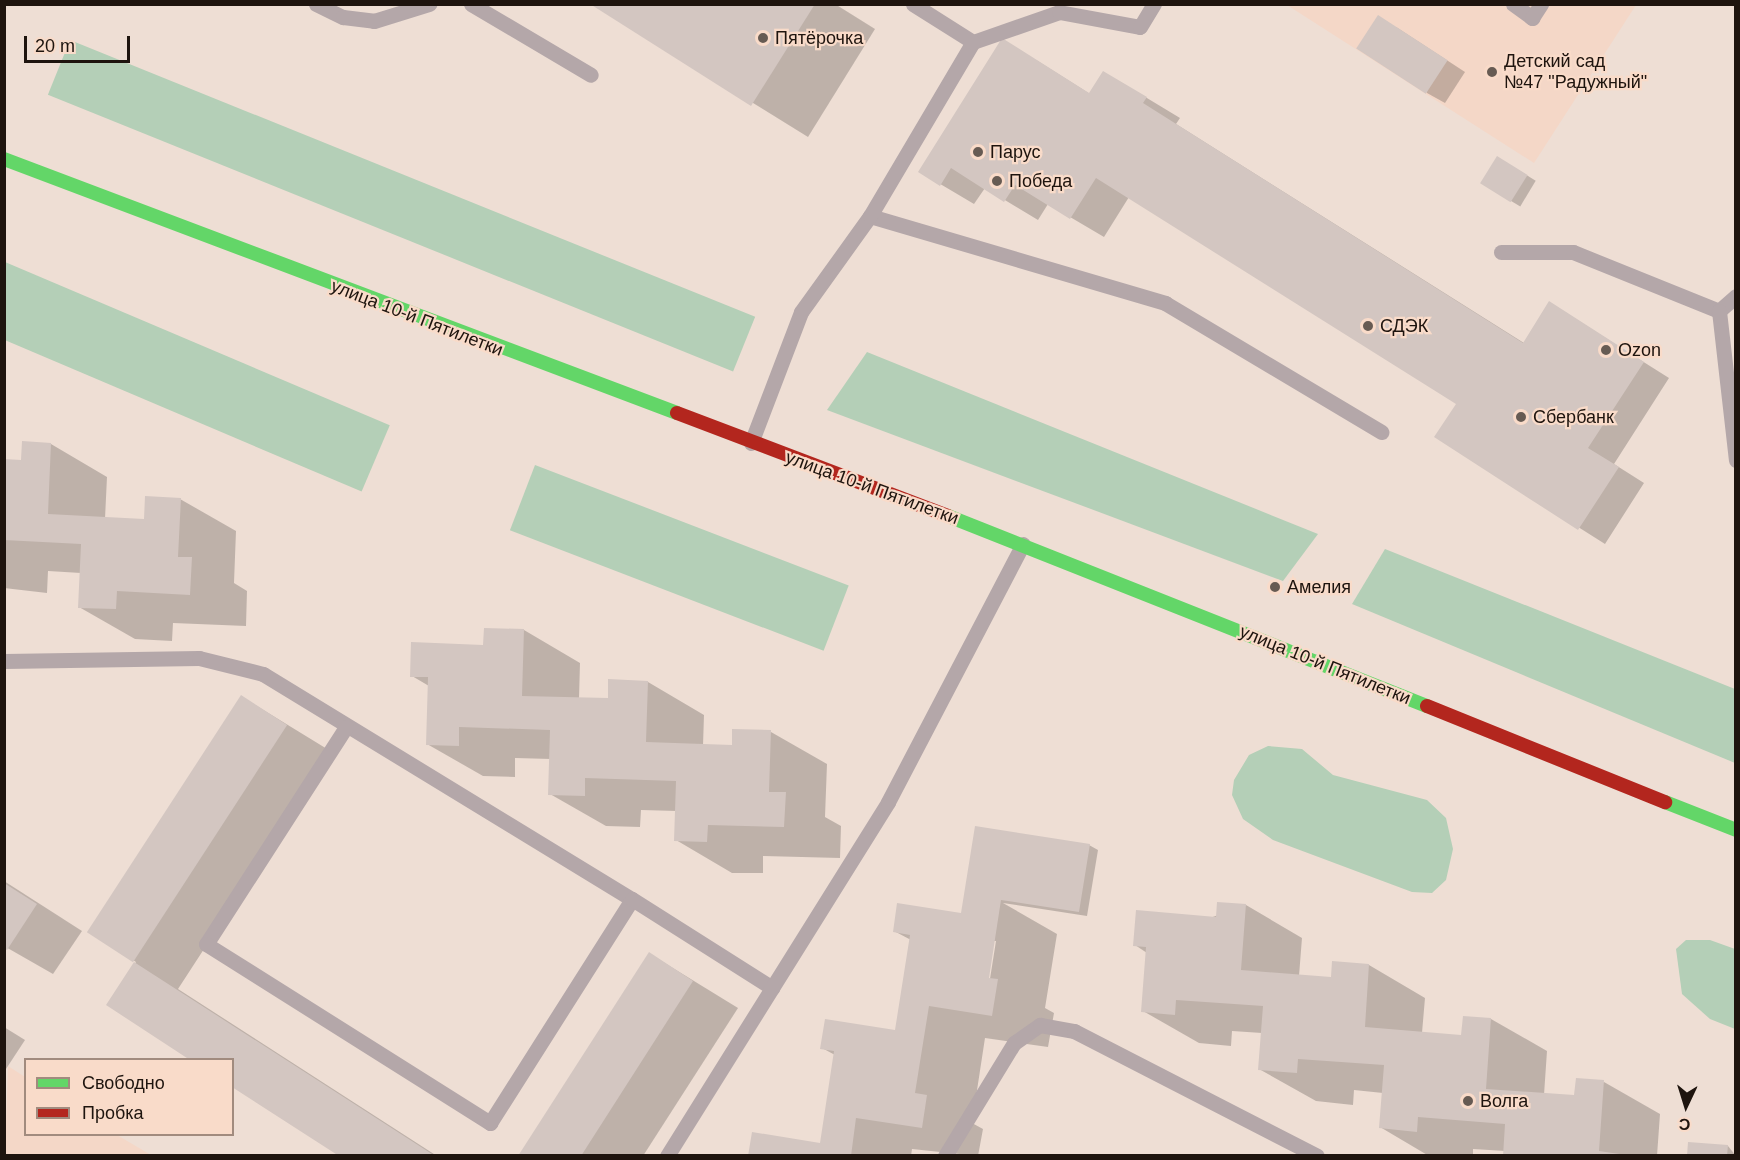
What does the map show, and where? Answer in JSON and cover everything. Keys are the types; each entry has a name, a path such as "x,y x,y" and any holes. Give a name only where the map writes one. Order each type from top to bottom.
{"main road":[{"name":"улица 10-й Пятилетки","path":"4,159 1023,544 1736,830"}],"lane":[{"path":"315,4 343,17 374,21 429,4"},
{"path":"471,4 591,75"},
{"path":"913,4 973,42"},
{"path":"751,443 801,312 870,216 973,42 1059,12 1140,27 1154,4"},
{"path":"1513,4 1532,18 1541,4"},
{"path":"870,216 1165,303 1381,432"},
{"path":"1501,252 1573,252 1719,311"},
{"path":"1719,311 1736,296"},
{"path":"1719,311 1736,460"},
{"path":"667,1155 888,802 1023,544"},
{"path":"4,661 199,658 262,674 346,727 632,898 771,988"},
{"path":"346,727 206,944 490,1123 632,898"},
{"path":"945,1155 1014,1043 1040,1025 1074,1031 1317,1155"}],"shaded area":[{"name":"Детский сад №47 \"Радужный\"","path":"1287,5 1636,5 1534,163"},
{"path":"8,1066 24,1076 24,1136 119,1136 151,1155 5,1155"}],"green space":[{"path":"70,40 755,317 733,372 48,95"},
{"path":"5,262 390,425 362,492 4,340"},
{"path":"867,352 1318,534 1283,581 827,410"},
{"path":"535,465 849,585 824,651 510,530"},
{"path":"1385,549 1735,689 1735,763 1352,604"},
{"path":"1268,746 1302,749 1333,775 1427,800 1446,818 1453,849 1446,880 1432,893 1412,892 1273,840 1243,819 1232,795 1234,780 1249,755"},
{"path":"1686,940 1710,940 1735,949 1735,1029 1710,1019 1682,994 1676,949"}],"building":[{"path":"590,4 815,4 751,106"},
{"path":"1378,15 1448,60 1426,94 1356,49"},
{"path":"1002,38 1089,93 1103,71 1147,97 1143,103 1523,343 1549,301 1644,362 1588,448 1619,467 1578,530 1434,437 1456,404 1096,178 1070,219 1015,185 1004,202 951,168 940,186 918,172"},
{"path":"1497,156 1528,175 1511,202 1480,183"},
{"path":"22,441 51,443 48,514 144,519 145,496 181,498 178,557 192,557 190,595 117,591 116,609 78,608 81,544 4,540 4,459 21,460"},
{"path":"484,628 524,629 522,696 608,698 608,679 648,681 646,742 732,745 732,729 771,730 769,792 786,792 784,827 708,825 707,842 674,841 676,781 585,778 585,796 548,795 550,730 459,727 459,746 426,745 428,677 410,677 411,642 483,645"},
{"path":"241,695 287,725 133,962 87,932"},
{"path":"975,826 1090,844 1079,912 1001,900 989,978 998,979 992,1016 929,1006 915,1093 927,1095 922,1128 856,1118 851,1156 748,1156 752,1132 820,1143 834,1051 820,1049 825,1019 895,1030 910,935 893,932 897,903 961,913"},
{"path":"4,883 37,904 7,950 4,948"},
{"path":"1217,902 1246,904 1241,970 1331,977 1332,961 1369,964 1365,1027 1461,1035 1463,1016 1491,1018 1486,1089 1574,1095 1576,1078 1604,1080 1599,1151 1633,1156 1503,1156 1505,1124 1418,1117 1417,1132 1379,1128 1384,1065 1298,1059 1297,1073 1258,1070 1263,1006 1176,1000 1175,1015 1141,1012 1146,947 1133,946 1136,910 1216,917"},
{"path":"649,952 693,981 581,1156 518,1156"},
{"path":"134,962 435,1156 339,1156 234,1088 234,1058 187,1058 106,1005"},
{"path":"1688,1142 1728,1145 1727,1156 1687,1156"}],"traffic: fast":[{"path":"4,159 677,413"},
{"path":"948,516 1427,706"},
{"path":"1665,802 1736,830"}],"traffic: jam":[{"path":"677,413 948,516"},
{"path":"1427,706 1665,802"}],"place":[{"name":"Пятёрочка","path":"763,38"},
{"name":"Детский сад №47 \"Радужный\"","path":"1492,72"},
{"name":"Парус","path":"978,152"},
{"name":"Победа","path":"997,181"},
{"name":"СДЭК","path":"1368,326"},
{"name":"Ozon","path":"1606,350"},
{"name":"Сбербанк","path":"1521,417"},
{"name":"Амелия","path":"1275,587"},
{"name":"Волга","path":"1468,1101"}]}
